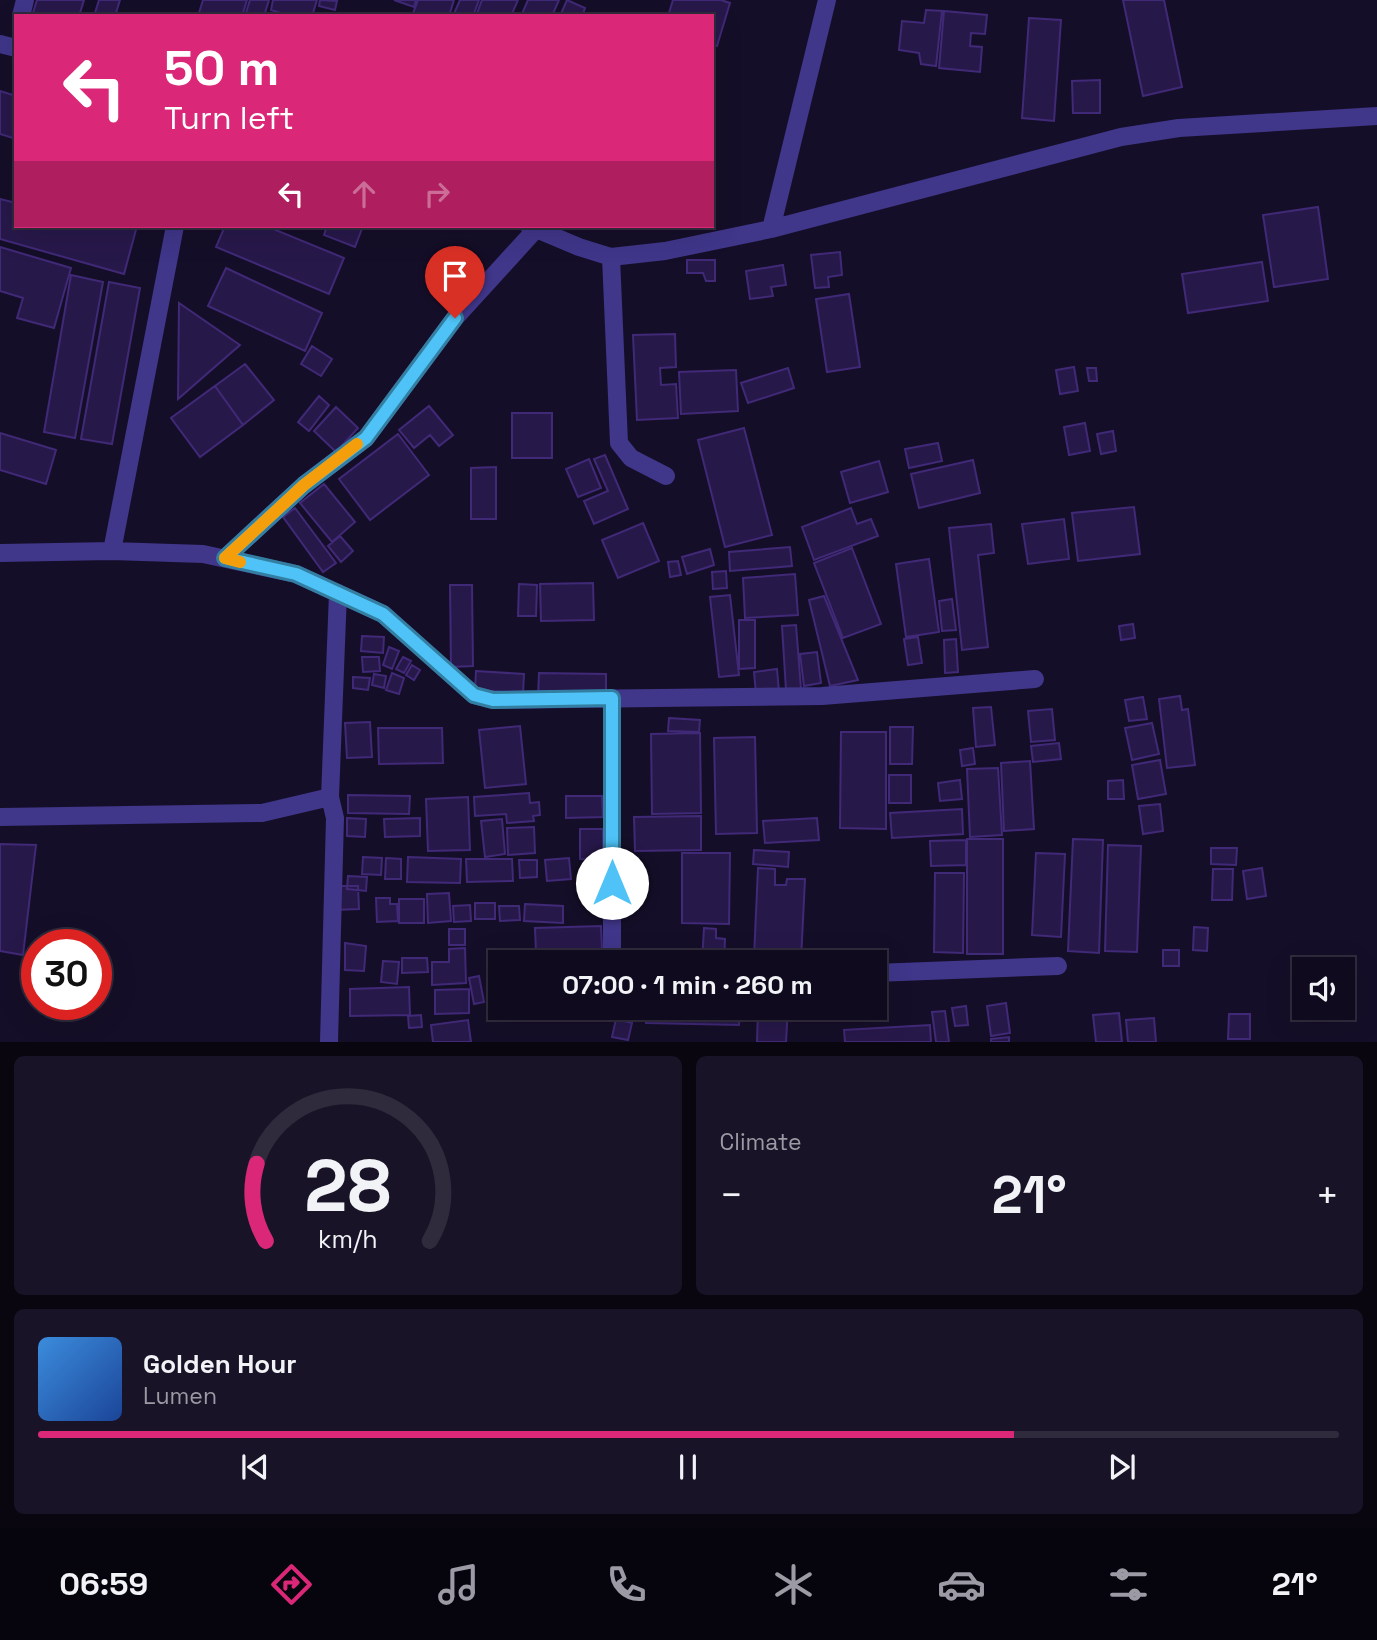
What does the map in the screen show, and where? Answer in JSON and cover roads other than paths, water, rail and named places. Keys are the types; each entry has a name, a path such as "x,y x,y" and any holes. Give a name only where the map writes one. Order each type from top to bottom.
{"street":[{"path":"771,229 827,0"},
{"path":"535,228 579,247 611,257 665,251 771,229 1121,137 1179,128 1377,116"},
{"path":"112,551 175,228"},
{"path":"225,558 304,485 366,438 455,318 532,228"},
{"path":"611,257 619,443 631,458 666,476"},
{"path":"0,553 112,551 203,554 296,574 383,614 474,695 493,700 822,696 1035,679"},
{"path":"329,1041 335,818 330,797 338,593"},
{"path":"612,698 612,950"},
{"path":"0,817 262,813 330,797"},
{"path":"887,973 1058,966"}]}
